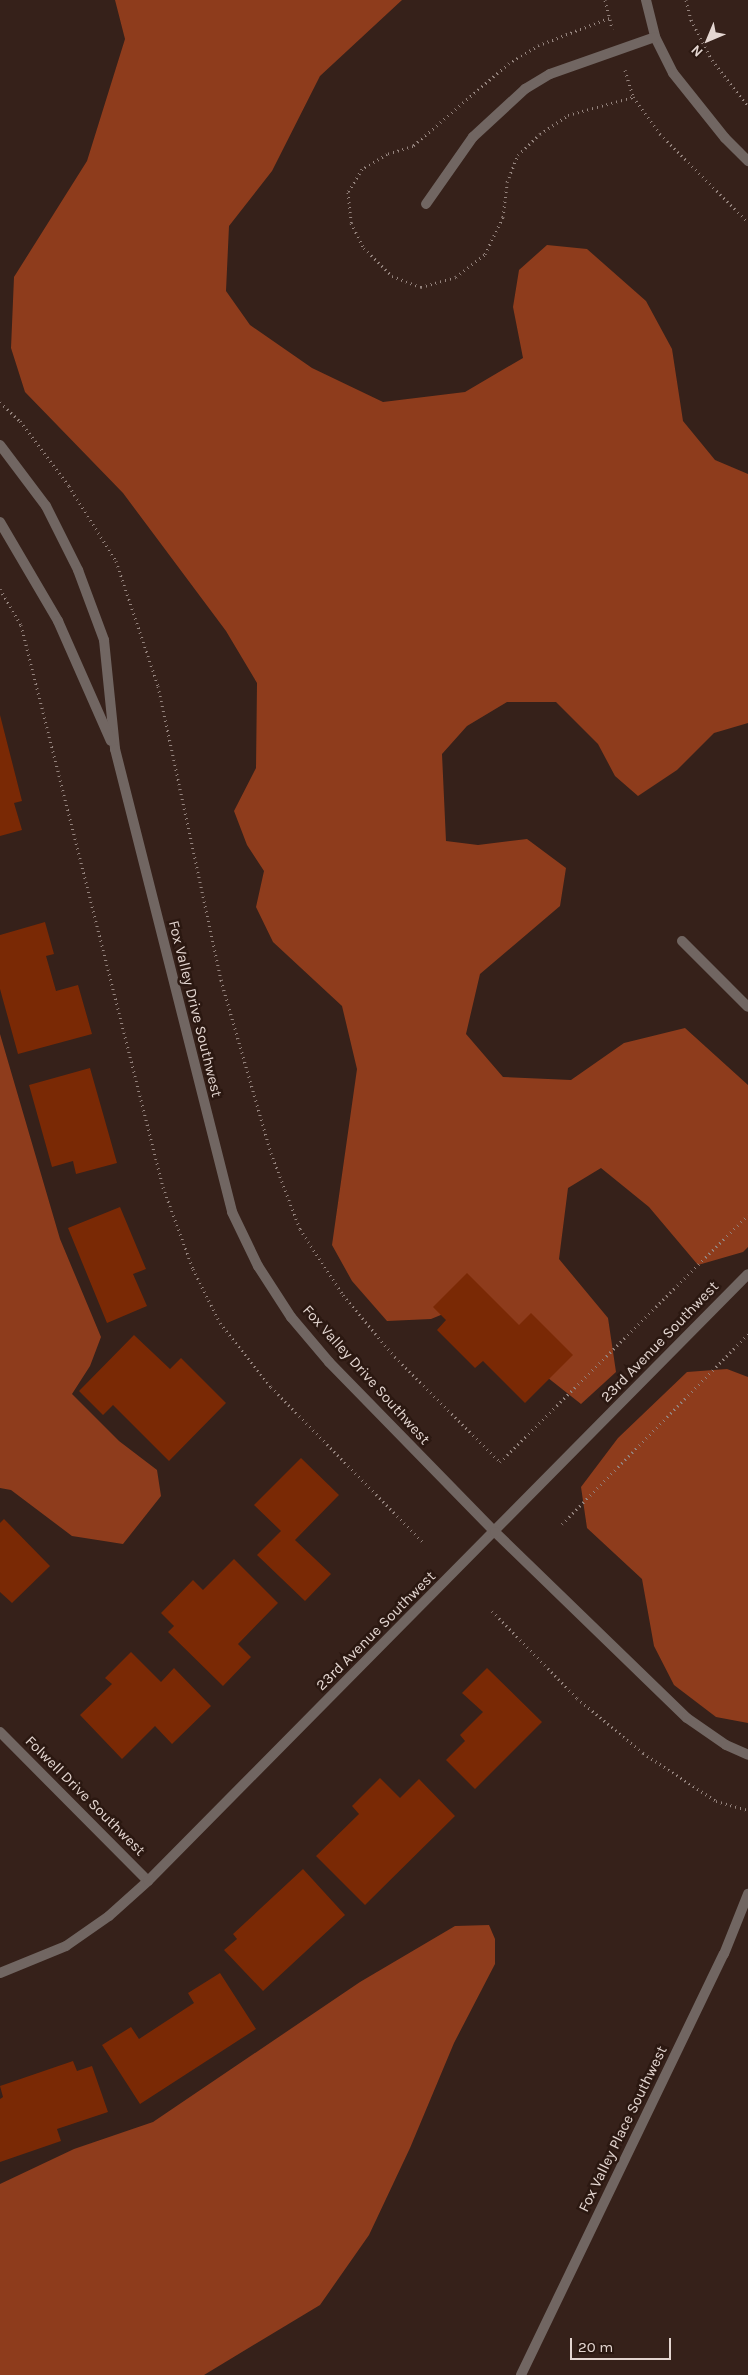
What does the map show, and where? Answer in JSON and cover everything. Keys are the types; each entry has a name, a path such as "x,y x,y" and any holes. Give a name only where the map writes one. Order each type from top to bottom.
{"street":[{"path":"646,0 655,37 678,80 748,161"},
{"path":"426,204 473,137 525,90 550,74 655,37"},
{"name":"Fox Valley Drive Southwest","path":"0,445 46,506 78,570 104,640 115,749 232,1212 258,1266 291,1317 329,1362 495,1532 687,1718 726,1745 748,1755"},
{"name":"Fox Valley Drive Southwest","path":"0,522 58,621 115,749"},
{"path":"682,941 748,1006"},
{"name":"23rd Avenue Southwest","path":"0,1974 66,1946 109,1916 148,1881 748,1274"},
{"name":"Folwell Drive Southwest","path":"0,1732 148,1881"},
{"name":"Fox Valley Place Southwest","path":"522,2375 724,1954 748,1894"}],"path":[{"path":"605,0 609,18"},
{"path":"686,0 690,20 712,60 748,106"},
{"path":"633,97 660,134 748,222"},
{"path":"0,402 20,421 69,486 116,561 158,686 222,980 271,1153 300,1229 343,1295 395,1357 500,1462 748,1214"},
{"path":"0,589 21,625 163,1187 193,1269 220,1323 271,1387 424,1543"},
{"path":"562,1524 748,1334"},
{"path":"492,1611 577,1698 643,1753 716,1801 748,1810"}],"shaded area":[{"path":"115,0 402,0 320,76 272,171 229,226 226,291 250,325 312,368 383,402 465,392 523,358 513,307 519,270 547,245 587,249 646,301 672,349 683,421 715,460 748,474 748,723 714,733 677,770 638,796 615,776 598,744 556,702 507,702 467,726 442,754 446,841 478,845 527,839 566,868 560,906 480,974 466,1034 503,1077 571,1080 624,1043 685,1028 748,1085 748,1247 743,1252 698,1265 649,1207 601,1168 568,1188 559,1259 608,1318 616,1372 581,1404 538,1370 475,1301 431,1319 387,1321 352,1281 332,1245 357,1069 342,1006 273,942 256,907 264,871 247,845 234,811 256,768 257,683 226,631 123,493 25,392 11,348 14,277 87,161 125,39"},
{"path":"0,1034 60,1239 101,1337 90,1366 72,1394 119,1441 157,1470 161,1496 123,1544 72,1536 11,1490 0,1488"},
{"path":"727,1369 748,1377 748,1723 716,1717 674,1685 654,1646 642,1579 587,1528 581,1487 618,1438 687,1372"},
{"path":"489,1925 495,1939 495,1964 454,2043 410,2148 369,2235 320,2305 204,2375 0,2375 0,2184 74,2149 153,2122 360,1982 455,1926"}],"building":[{"path":"0,715 22,801 14,803 22,830 0,836"},
{"path":"45,922 54,954 46,956 56,991 78,985 92,1034 18,1054 0,989 0,935"},
{"path":"90,1068 117,1163 76,1174 73,1161 52,1167 29,1085"},
{"path":"120,1207 146,1269 133,1274 147,1306 107,1323 68,1228"},
{"path":"467,1273 519,1325 531,1313 573,1355 525,1403 483,1361 475,1368 437,1330 446,1320 433,1307"},
{"path":"134,1335 170,1369 181,1358 226,1403 169,1461 113,1405 103,1415 79,1391"},
{"path":"301,1458 339,1495 295,1540 331,1574 305,1601 257,1555 281,1531 254,1505"},
{"path":"4,1519 50,1566 12,1603 0,1592 0,1523"},
{"path":"234,1559 278,1603 238,1644 251,1657 223,1686 168,1632 174,1626 161,1613 193,1580 203,1590"},
{"path":"131,1652 161,1682 174,1668 211,1706 172,1744 155,1726 122,1759 80,1715 112,1684 105,1678"},
{"path":"487,1668 542,1722 475,1789 446,1760 465,1741 460,1735 483,1712 462,1693"},
{"path":"380,1778 400,1798 419,1779 455,1816 365,1905 316,1856 359,1814 352,1806"},
{"path":"303,1869 345,1915 263,1991 224,1950 237,1939 233,1934"},
{"path":"220,1973 256,2029 140,2104 102,2045 131,2027 139,2039 194,2003 188,1993"},
{"path":"73,2061 77,2071 92,2066 108,2112 57,2129 61,2141 0,2162 0,2099 3,2097 0,2086"}]}
